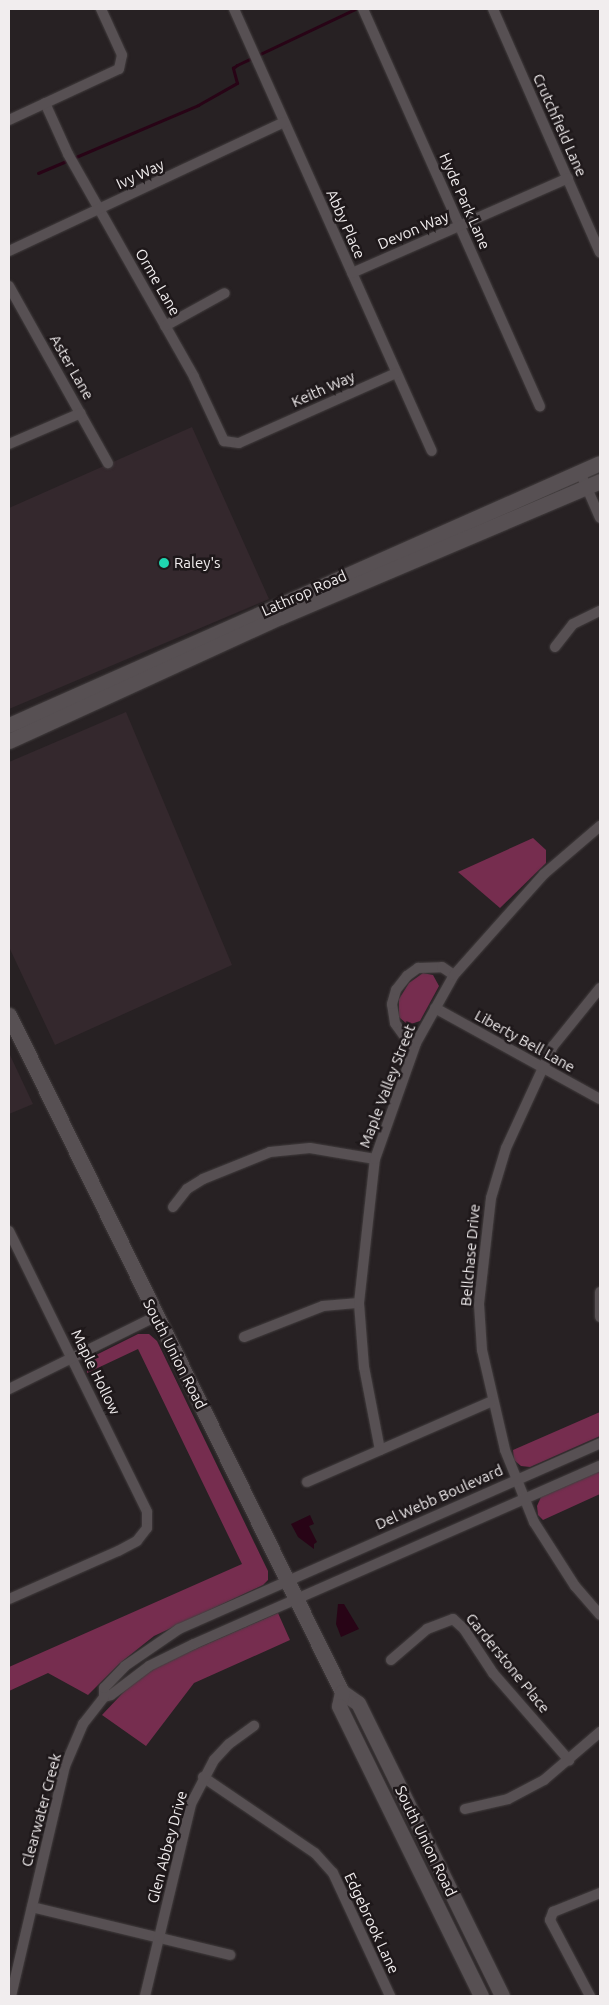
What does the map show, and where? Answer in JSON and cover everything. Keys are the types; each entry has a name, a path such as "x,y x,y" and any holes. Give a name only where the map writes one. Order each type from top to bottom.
{"street":[{"path":"9,120 119,69 122,61 119,46 101,9"},
{"name":"Abby Place","path":"234,9 432,451"},
{"name":"Hyde Park Lane","path":"364,9 540,406"},
{"name":"Crutchfield Lane","path":"493,9 600,252"},
{"name":"Orme Lane","path":"45,103 100,210 194,377 220,438 231,444 262,433"},
{"name":"Ivy Way","path":"9,251 100,210 284,122"},
{"name":"Devon Way","path":"352,273 568,178"},
{"name":"Aster Lane","path":"9,286 108,464"},
{"path":"165,326 225,293"},
{"name":"Keith Way","path":"262,433 396,373"},
{"path":"9,444 81,413"},
{"name":"Lathrop Road","path":"9,741 269,615 600,463"},
{"path":"580,472 594,484 600,518"},
{"name":"Lathrop Road","path":"9,725 269,615 594,484"},
{"path":"555,647 573,624 600,611"},
{"name":"Maple Valley Street","path":"380,1450 364,1367 359,1303 375,1158 416,1043 454,976 544,874 600,826"},
{"path":"416,1043 405,1037 395,1023 392,1004 396,990 406,976 418,968 442,967 454,976"},
{"name":"Bellchase Drive","path":"600,988 553,1046 506,1148 488,1216 479,1304 482,1350 492,1401 505,1450 516,1479 534,1522 574,1586 600,1615"},
{"name":"Liberty Bell Lane","path":"435,1008 600,1099"},
{"name":"South Union Road","path":"9,1014 155,1317 290,1580 342,1692 358,1703 502,1996"},
{"path":"173,1207 186,1189 203,1179 270,1152 310,1148 375,1158"},
{"name":"Maple Hollow","path":"9,1231 147,1512 147,1528 137,1541 9,1599"},
{"path":"600,1292 600,1317"},
{"path":"244,1336 323,1306 359,1303"},
{"path":"9,1389 155,1317"},
{"path":"307,1482 492,1401"},
{"name":"Del Webb Boulevard","path":"290,1580 600,1442"},
{"path":"297,1597 600,1466"},
{"name":"Clearwater Creek","path":"10,1996 65,1766 82,1724 104,1696 104,1688 124,1666 179,1629 290,1580"},
{"name":"Clearwater Creek","path":"104,1696 111,1695 149,1666 297,1597"},
{"name":"Garderstone Place","path":"391,1660 427,1629 453,1619 464,1629 493,1673 569,1760"},
{"name":"South Union Road","path":"342,1692 339,1706 481,1996"},
{"name":"Glen Abbey Drive","path":"146,1996 186,1821 203,1777 229,1744 254,1726"},
{"path":"465,1809 508,1799 544,1780 600,1732"},
{"name":"Edgebrook Lane","path":"203,1777 314,1852 332,1874 390,1996"},
{"path":"590,1996 550,1920 553,1912 600,1893"},
{"path":"32,1907 230,1955"}],"shaded area":[{"path":"192,427 269,599 9,709 9,508"},
{"path":"126,712 232,965 55,1045 9,947 9,762"},
{"path":"533,838 546,850 546,863 500,908 458,872"},
{"path":"423,973 433,975 439,986 420,1021 408,1025 399,1017 399,999 409,983"},
{"path":"9,1053 33,1104 9,1114"},
{"path":"138,1334 149,1334 157,1341 268,1571 268,1580 263,1585 154,1636 120,1663 88,1695 48,1673 9,1691 9,1667 242,1564 138,1349 87,1373 87,1366 92,1357"},
{"path":"600,1412 600,1436 530,1467 521,1466 514,1460 513,1450"},
{"path":"600,1471 600,1494 543,1520 538,1515 537,1506 541,1497"},
{"path":"310,1515 314,1524 309,1526 317,1542 314,1544 314,1549 298,1537 291,1524"},
{"path":"338,1604 344,1604 359,1629 341,1637 336,1624"},
{"path":"278,1613 290,1640 194,1683 146,1746 102,1715 135,1680 159,1665"}],"waterway":[{"path":"38,173 198,105 237,83 233,68 237,65 355,9"}],"place":[{"name":"Raley's","path":"164,563"}]}
